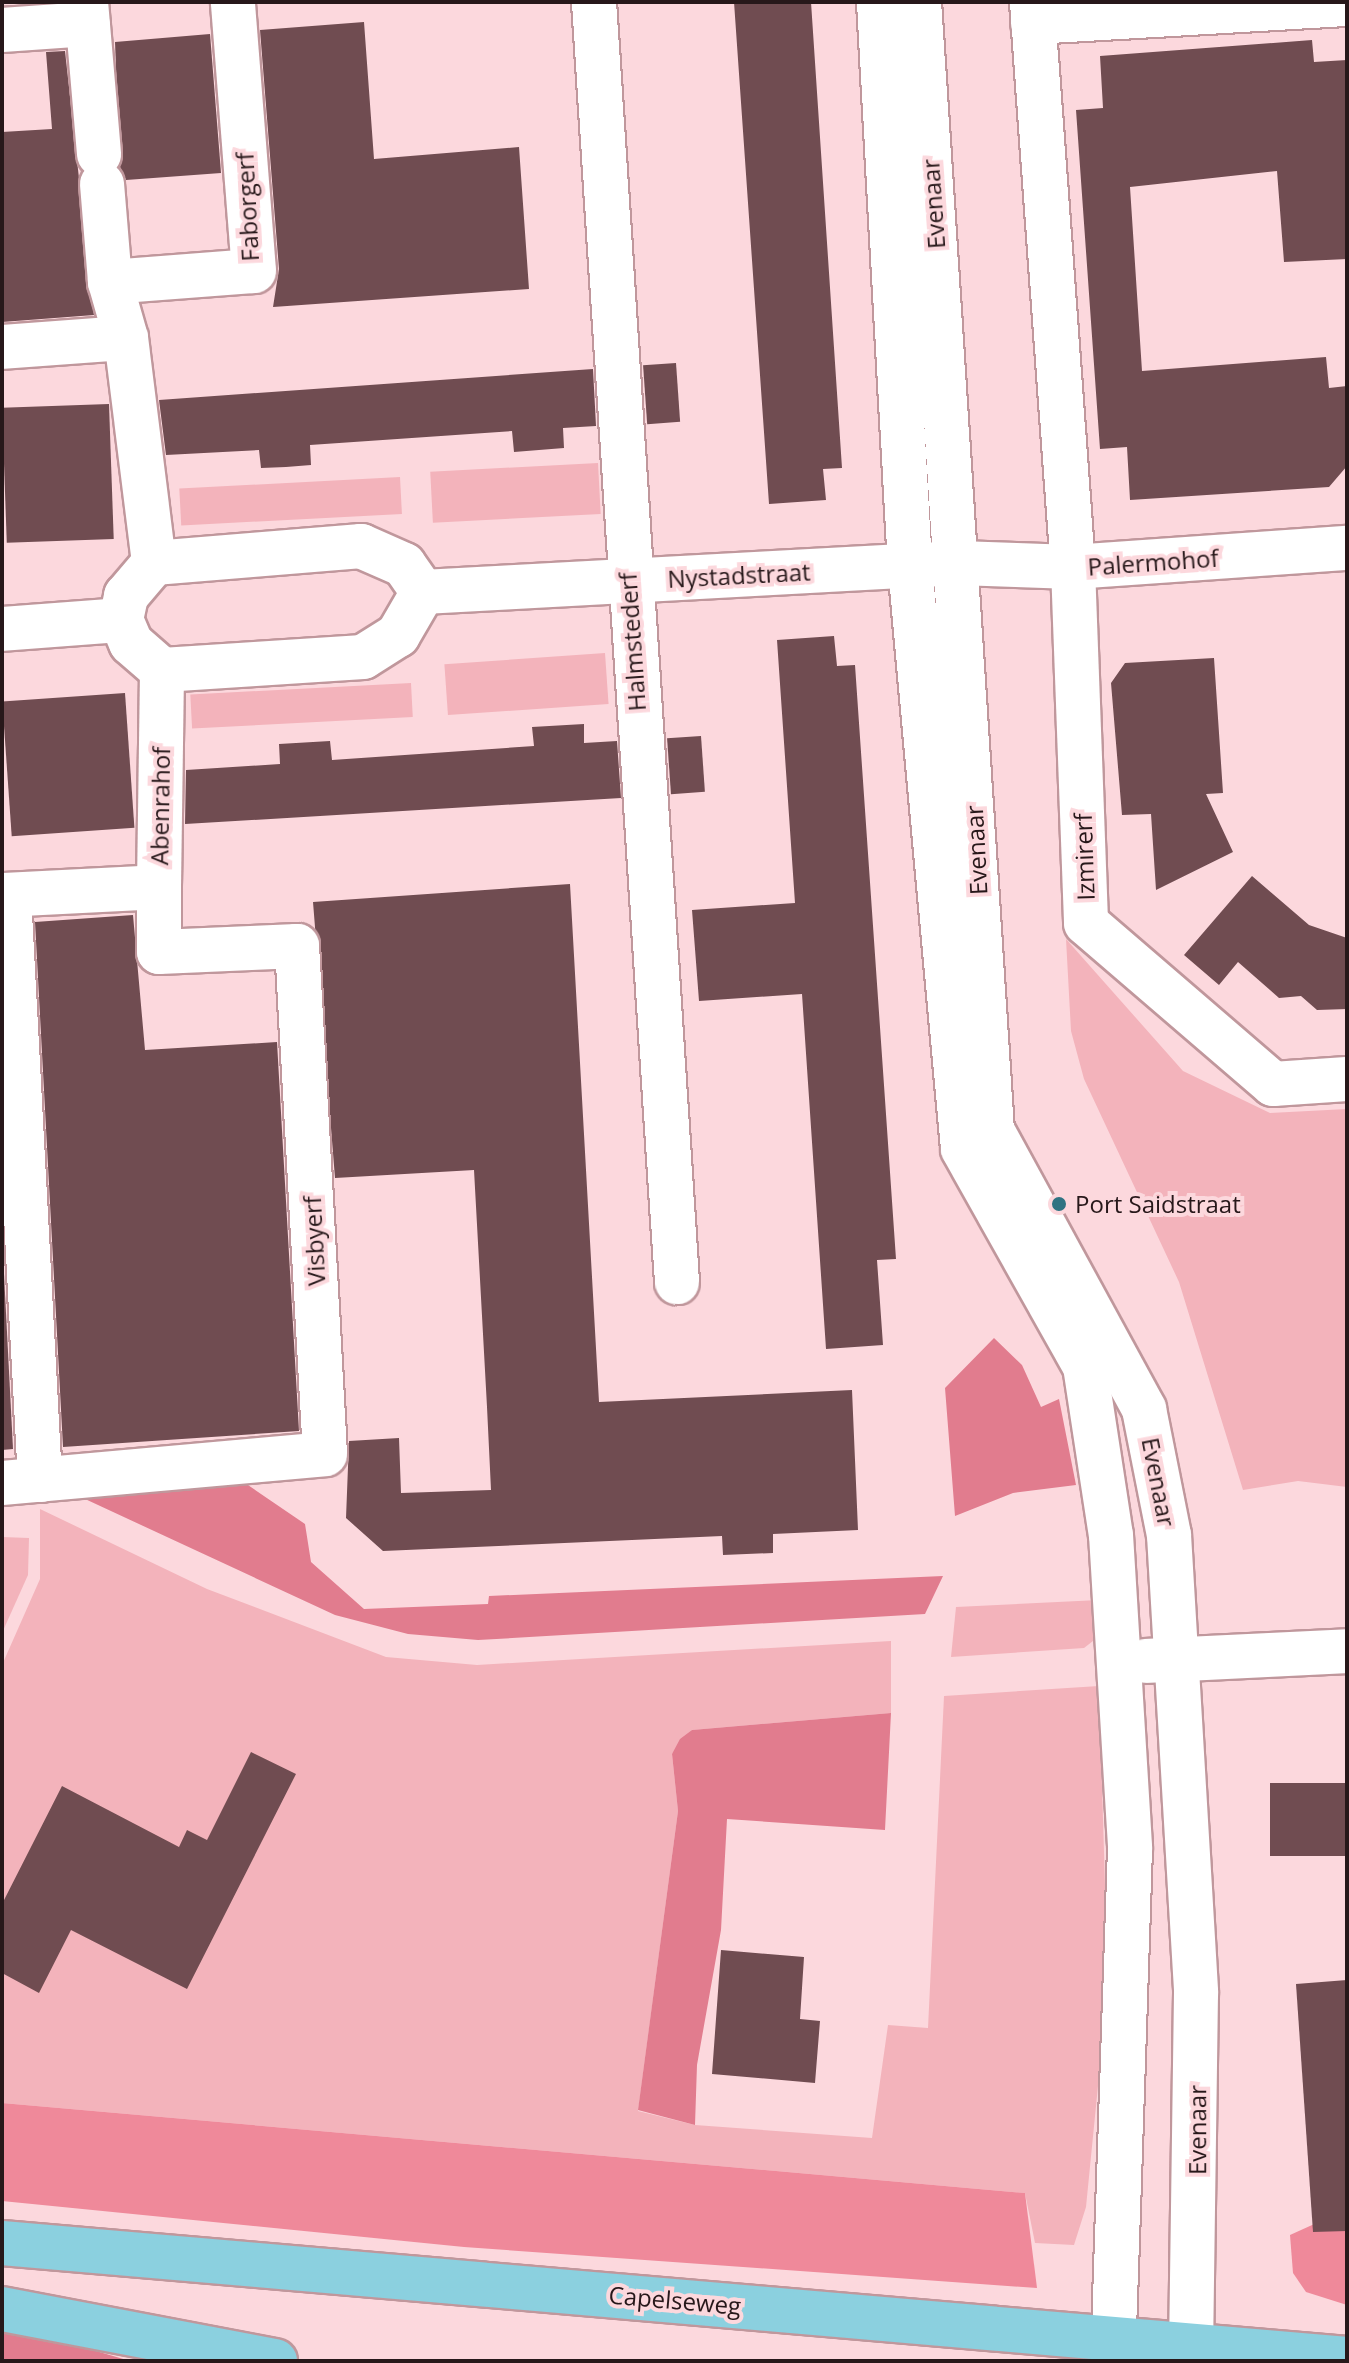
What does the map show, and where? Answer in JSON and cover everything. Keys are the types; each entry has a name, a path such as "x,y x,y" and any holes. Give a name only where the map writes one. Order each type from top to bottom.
{"main road":[{"name":"Capelseweg","path":"2,2243 1114,2352 1347,2359"},
{"path":"2,2309 275,2361"}],"street":[{"name":"Faborgerf","path":"110,282 254,271 233,2"},
{"name":"Halmstederf","path":"594,2 628,581 677,1282"},
{"name":"Evenaar","path":"879,2 910,565 963,1149 1085,1366 1111,1535 1121,1662 1129,1926 1114,2352"},
{"name":"Evenaar","path":"919,2 959,563 992,1130 1144,1409 1169,1535 1173,1659 1196,1993 1191,2354"},
{"path":"1073,567 1032,12 1347,4"},
{"path":"2,30 87,13 110,282 126,338 154,563"},
{"path":"2,347 126,338"},
{"path":"361,546 404,565 423,592 398,635 363,657 162,670 131,643 121,620 126,596 154,563 361,546"},
{"name":"Palermohof","path":"910,565 959,563 1073,567 1347,548"},
{"name":"Nystadstraat","path":"423,592 910,565"},
{"name":"Izmirerf","path":"1073,567 1086,923 1273,1084 1347,1079"},
{"path":"2,629 121,620"},
{"name":"Abenrahof","path":"23,1159 6,895 159,887 162,670"},
{"name":"Visbyerf","path":"23,1159 20,1482 325,1454 297,946 159,952 159,887"},
{"path":"1121,1662 1347,1651"}],"shaded area":[{"path":"598,463 601,514 433,523 430,472"},
{"path":"400,477 402,514 181,526 179,489"},
{"path":"605,653 609,704 448,715 444,664"},
{"path":"411,683 413,717 192,729 190,695"},
{"path":"1066,939 1183,1071 1270,1113 1347,1109 1347,1487 1298,1481 1243,1490 1179,1282 1084,1079 1071,1031"},
{"path":"994,1338 1022,1365 1041,1407 1059,1399 1076,1485 1013,1493 955,1516 945,1388"},
{"path":"245,1483 305,1524 311,1562 364,1609 488,1604 489,1596 943,1576 925,1614 478,1640 408,1634 335,1615 70,1492"},
{"path":"40,1509 207,1589 386,1657 477,1665 891,1641 891,1713 692,1730 672,1754 678,1811 638,2111 695,2125 872,2138 888,2025 928,2028 944,1696 1099,1686 1108,1985 1086,2207 1074,2245 1035,2243 1025,2193 2,2103 2,1665 40,1579"},
{"path":"2,1537 29,1538 28,1575 2,1633"},
{"path":"1099,1600 1102,1634 1084,1648 951,1657 956,1607"},
{"path":"891,1713 885,1830 727,1819 721,1930 697,2065 695,2125 638,2110 678,1811 672,1754 680,1739 692,1730"},
{"path":"2,2103 1025,2193 1037,2288 464,2247 2,2201"},
{"path":"1332,2216 1347,2216 1347,2305 1306,2292 1293,2273 1290,2235"},
{"path":"2,2328 52,2338 130,2361 2,2361"}],"building":[{"path":"734,2 811,2 842,468 823,469 826,500 769,504"},
{"path":"364,22 374,159 519,147 529,289 273,307 279,269 260,30"},
{"path":"210,34 221,173 126,180 120,167 115,42"},
{"path":"1312,40 1314,62 1347,60 1347,259 1284,262 1277,171 1130,187 1142,371 1326,357 1329,388 1347,386 1347,466 1329,487 1130,500 1127,447 1100,449 1076,110 1103,108 1100,56"},
{"path":"65,51 94,315 2,322 2,132 52,129 46,52"},
{"path":"676,363 680,422 647,424 643,365"},
{"path":"593,369 596,426 563,428 564,448 514,452 512,431 310,445 311,465 286,467 261,468 259,450 166,455 159,400"},
{"path":"109,404 114,539 7,543 2,408"},
{"path":"834,636 837,666 855,665 896,1259 877,1260 883,1345 826,1349 802,994 699,1001 692,910 795,903 777,640"},
{"path":"1214,658 1223,793 1206,794 1233,852 1156,890 1151,814 1122,815 1111,683 1125,663"},
{"path":"125,693 134,828 12,836 2,702"},
{"path":"584,724 584,743 617,741 621,798 185,824 186,770 280,764 279,744 330,741 332,760 534,746 532,727"},
{"path":"701,736 705,792 671,794 667,738"},
{"path":"1252,876 1309,925 1347,938 1347,1009 1317,1010 1301,996 1279,998 1238,962 1219,985 1184,955"},
{"path":"570,884 599,1402 852,1390 858,1530 773,1534 773,1553 723,1555 722,1536 383,1551 346,1518 349,1441 399,1438 401,1493 491,1490 487,1407 474,1170 335,1178 313,902"},
{"path":"133,915 145,1050 277,1042 299,1431 63,1447 35,922"},
{"path":"2,1235 13,1449 2,1450"},
{"path":"251,1752 296,1774 187,1989 71,1930 39,1993 2,1973 2,1904 62,1786 179,1847 187,1830 207,1840"},
{"path":"1270,1783 1347,1783 1347,1856 1270,1856"},
{"path":"721,1950 804,1957 800,2019 820,2021 815,2083 712,2074"},
{"path":"1347,1980 1347,2231 1313,2232 1296,1984"}],"place":[{"name":"Port Saidstraat","path":"1059,1204"}]}
